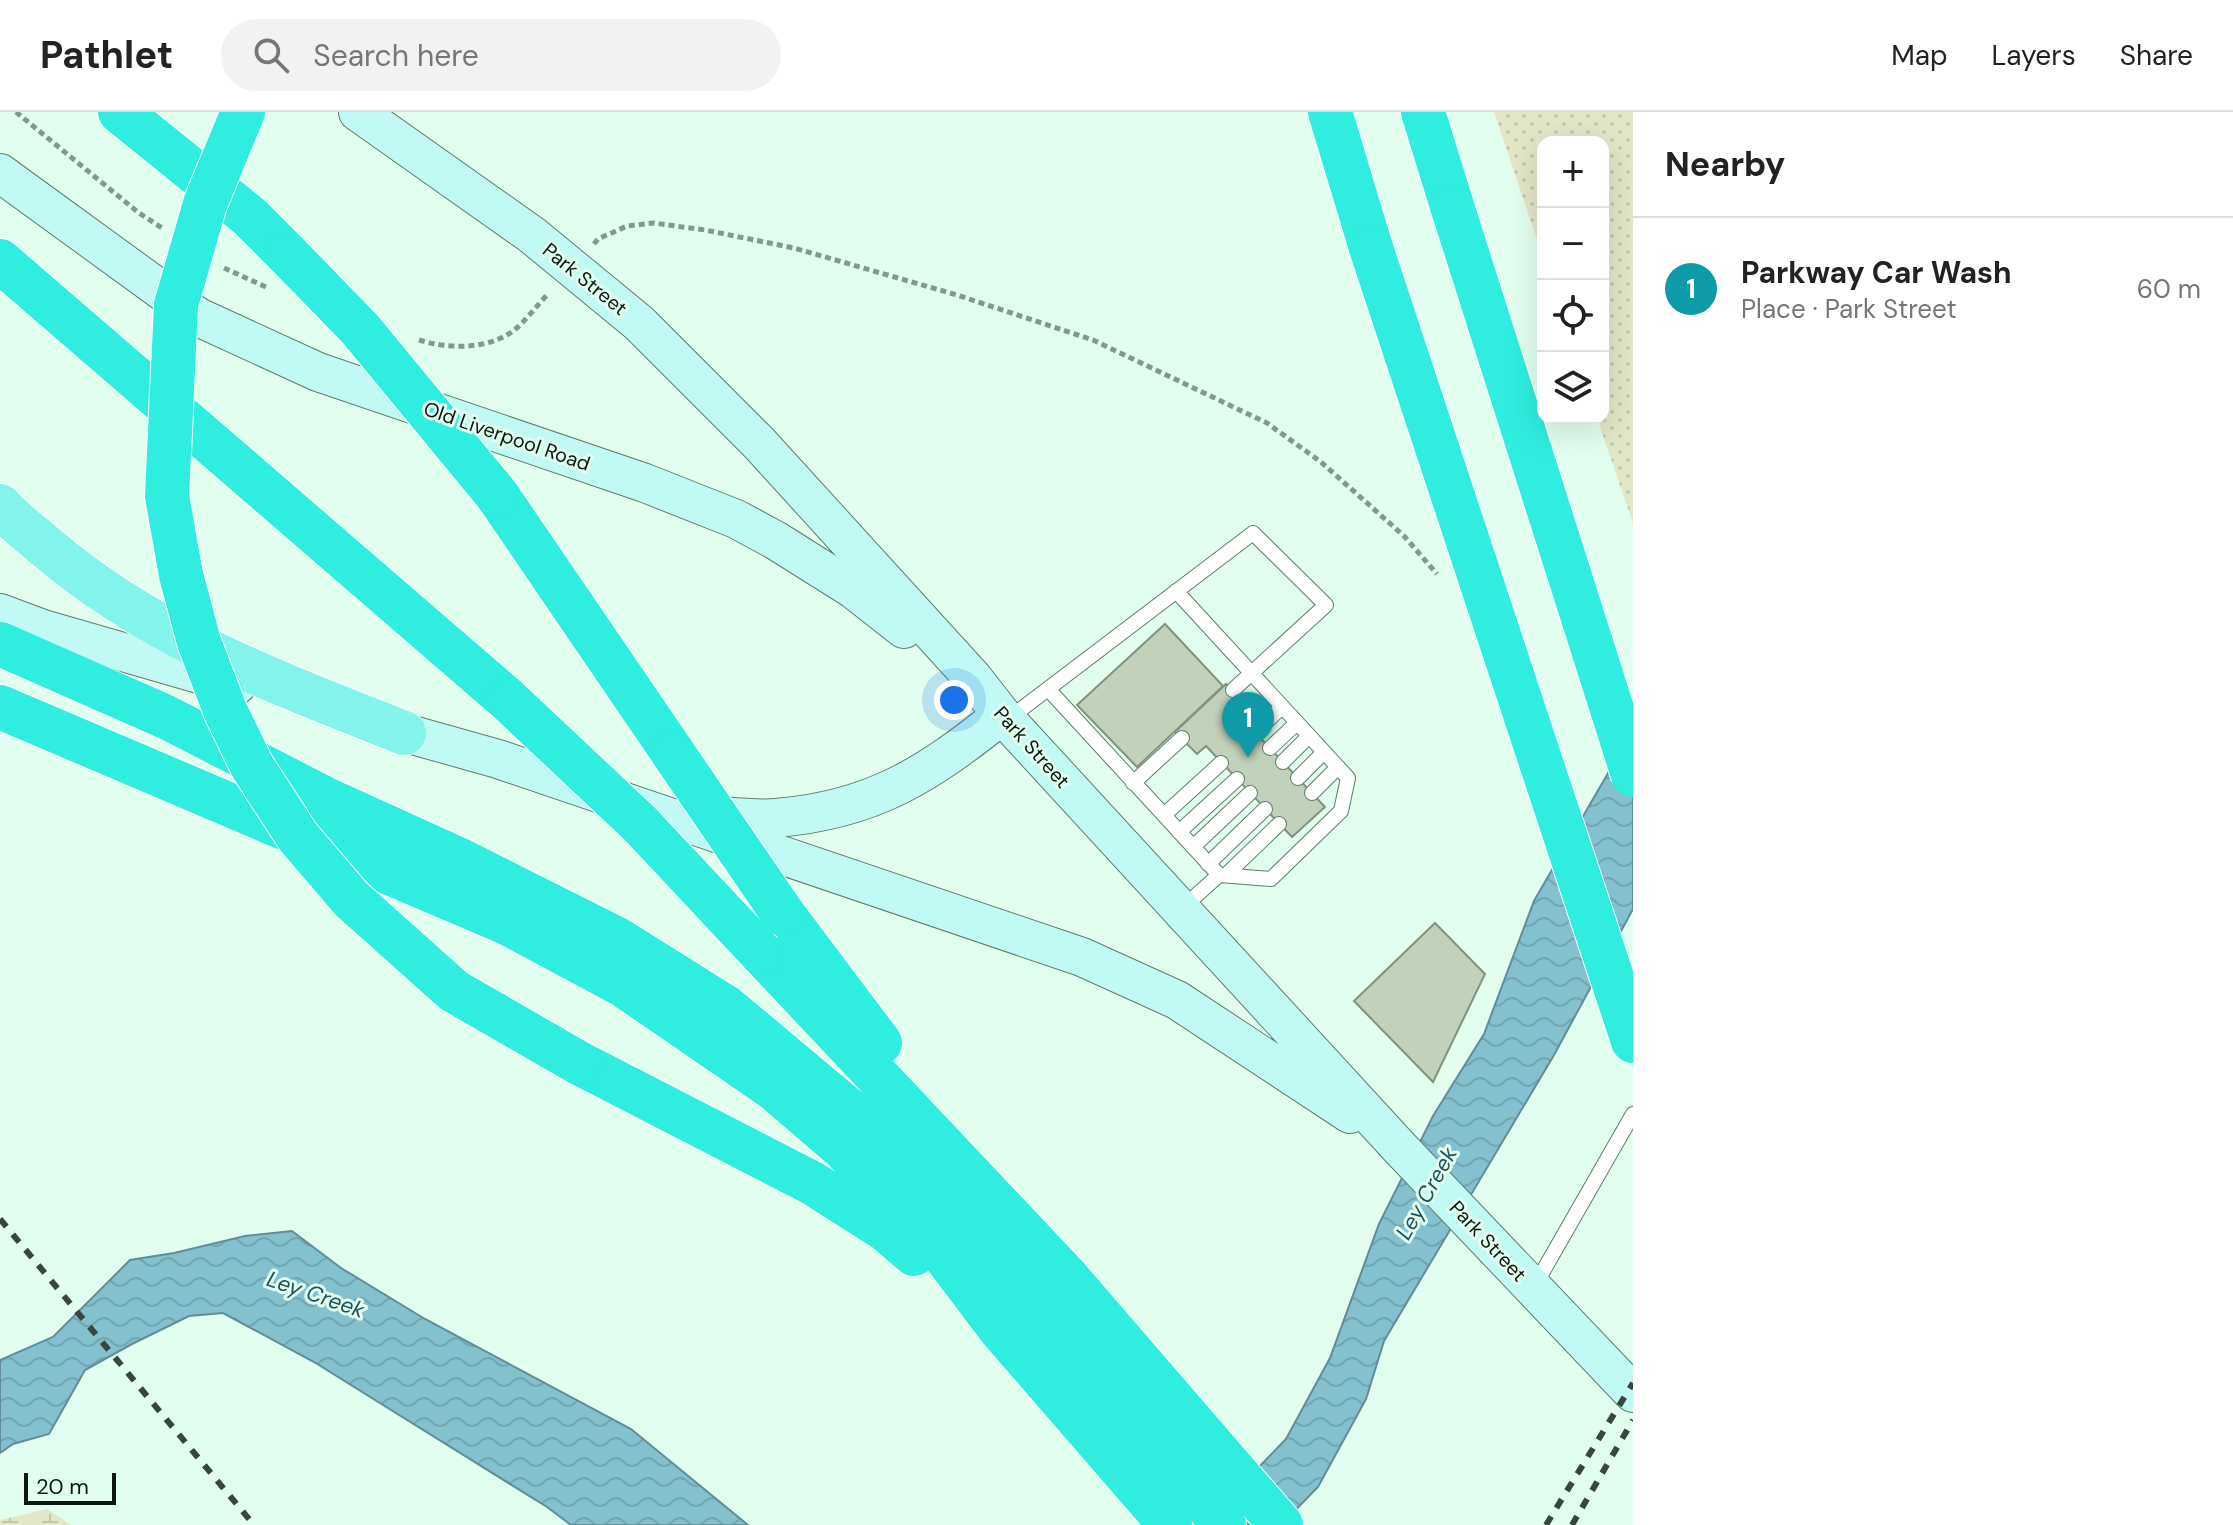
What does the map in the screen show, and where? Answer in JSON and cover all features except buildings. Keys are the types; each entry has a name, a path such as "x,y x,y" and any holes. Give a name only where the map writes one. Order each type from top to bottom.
{"highway":[{"path":"120,112 250,217 278,271"},
{"path":"155,112 224,176 278,271 360,329 497,495 783,914 985,1188 1032,1302 1170,1525"},
{"path":"243,112 205,204 176,305 167,496 181,575 199,642 225,710 252,766 298,837 351,899 454,991 579,1063 812,1183 886,1230 1032,1302"},
{"path":"1330,112 1371,248 1633,1041"},
{"path":"1423,112 1633,775"},
{"path":"0,261 507,699 640,824 985,1188"},
{"path":"0,644 166,717 328,800 458,859 617,939 715,1000 880,1136 1032,1302 1224,1525"},
{"path":"0,707 507,923 623,985 773,1088 843,1148 944,1255 1032,1302 1281,1525"}],"main road":[{"name":"Park Street","path":"358,112 464,185 639,323 759,443 973,678 1004,718 1399,1147 1633,1393"},
{"name":"Old Liverpool Road","path":"0,173 198,317 318,372 645,483 736,519 775,540 853,589 892,619 973,695 1004,718"},
{"path":"0,506 71,569 113,599 207,651 404,733"},
{"path":"0,613 43,629 498,759 1082,957 1177,1000 1399,1147"},
{"path":"652,812 775,818 840,808 869,799 927,771 1004,718"}],"lane":[{"path":"1004,718 1048,689 1253,533 1326,605 1233,690"},
{"path":"1048,689 1218,871 1271,879 1341,811 1348,778 1176,591"},
{"path":"1255,732 1282,707"},
{"path":"1270,748 1297,723"},
{"path":"1283,762 1309,736"},
{"path":"1133,783 1182,738"},
{"path":"1298,778 1324,752"},
{"path":"1164,815 1221,763"},
{"path":"1312,793 1338,767"},
{"path":"1179,832 1237,779"},
{"path":"1193,847 1250,793"},
{"path":"1181,909 1218,871 1265,809"},
{"path":"1218,871 1279,824"},
{"path":"1533,1288 1633,1114"}],"path":[{"path":"16,112 139,213 164,229"},
{"path":"414,339 478,346 512,331 598,239 627,226 654,223 705,230 824,256 957,295 1093,340 1267,423 1321,462 1404,536 1445,583"},
{"path":"215,262 278,271"}],"green space":[{"path":"1494,112 1633,112 1633,523 1599,424 1609,424 1609,136 1537,136 1537,239"},
{"path":"47,1509 71,1525 0,1525 0,1520"}],"water":[{"name":"Ley Creek","path":"1633,730 1633,909 1554,1055 1384,1341 1366,1399 1318,1487 1281,1525 1203,1525 1286,1439 1330,1358 1379,1224 1433,1116 1484,1034 1534,901"},
{"name":"Ley Creek","path":"292,1231 341,1268 425,1319 631,1429 748,1525 571,1525 314,1362 223,1313 189,1316 85,1370 49,1434 13,1444 0,1453 0,1360 53,1337 130,1260 245,1236"}],"railway":[{"path":"0,1219 254,1525"},
{"path":"1546,1525 1633,1383"},
{"path":"1572,1525 1633,1420"}],"place":[{"name":"Parkway Car Wash","path":"1248,758"}]}
